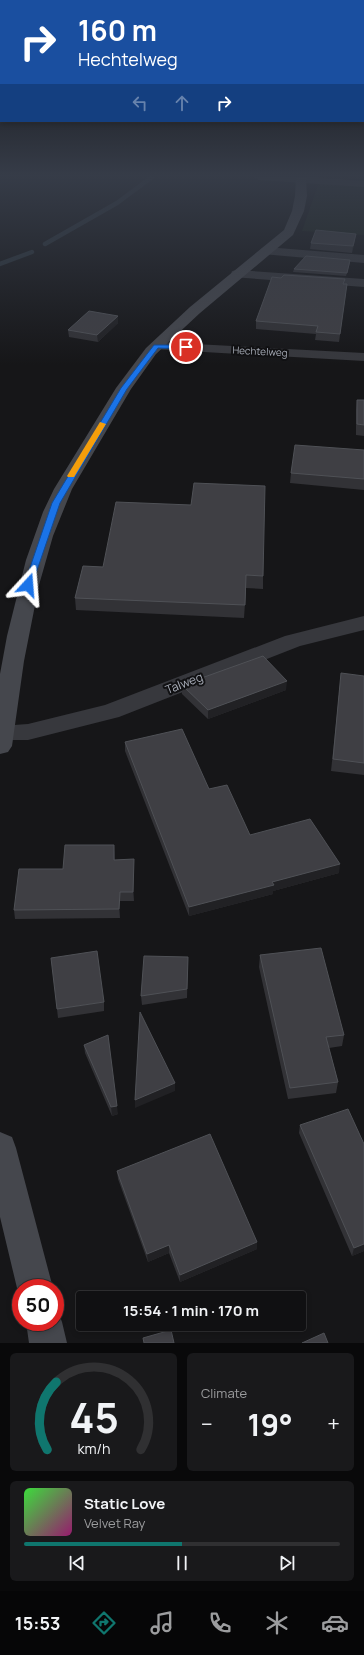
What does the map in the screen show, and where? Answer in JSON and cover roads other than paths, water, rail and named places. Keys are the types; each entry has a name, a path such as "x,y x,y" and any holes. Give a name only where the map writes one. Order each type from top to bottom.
{"main road":[{"path":"1,740 9,687 28,585 56,503 124,388 156,346 237,274 280,240"},
{"path":"0,1148 33,1279"},
{"path":"46,1331 48,1343"}],"street":[{"path":"266,251 364,259"},
{"path":"237,274 364,283"},
{"name":"Hechtelweg","path":"156,346 364,357"},
{"name":"Talweg","path":"1,740 111,711 294,641 364,623"}],"waterway":[{"path":"45,244 53,240"},
{"path":"0,264 32,252"}]}
